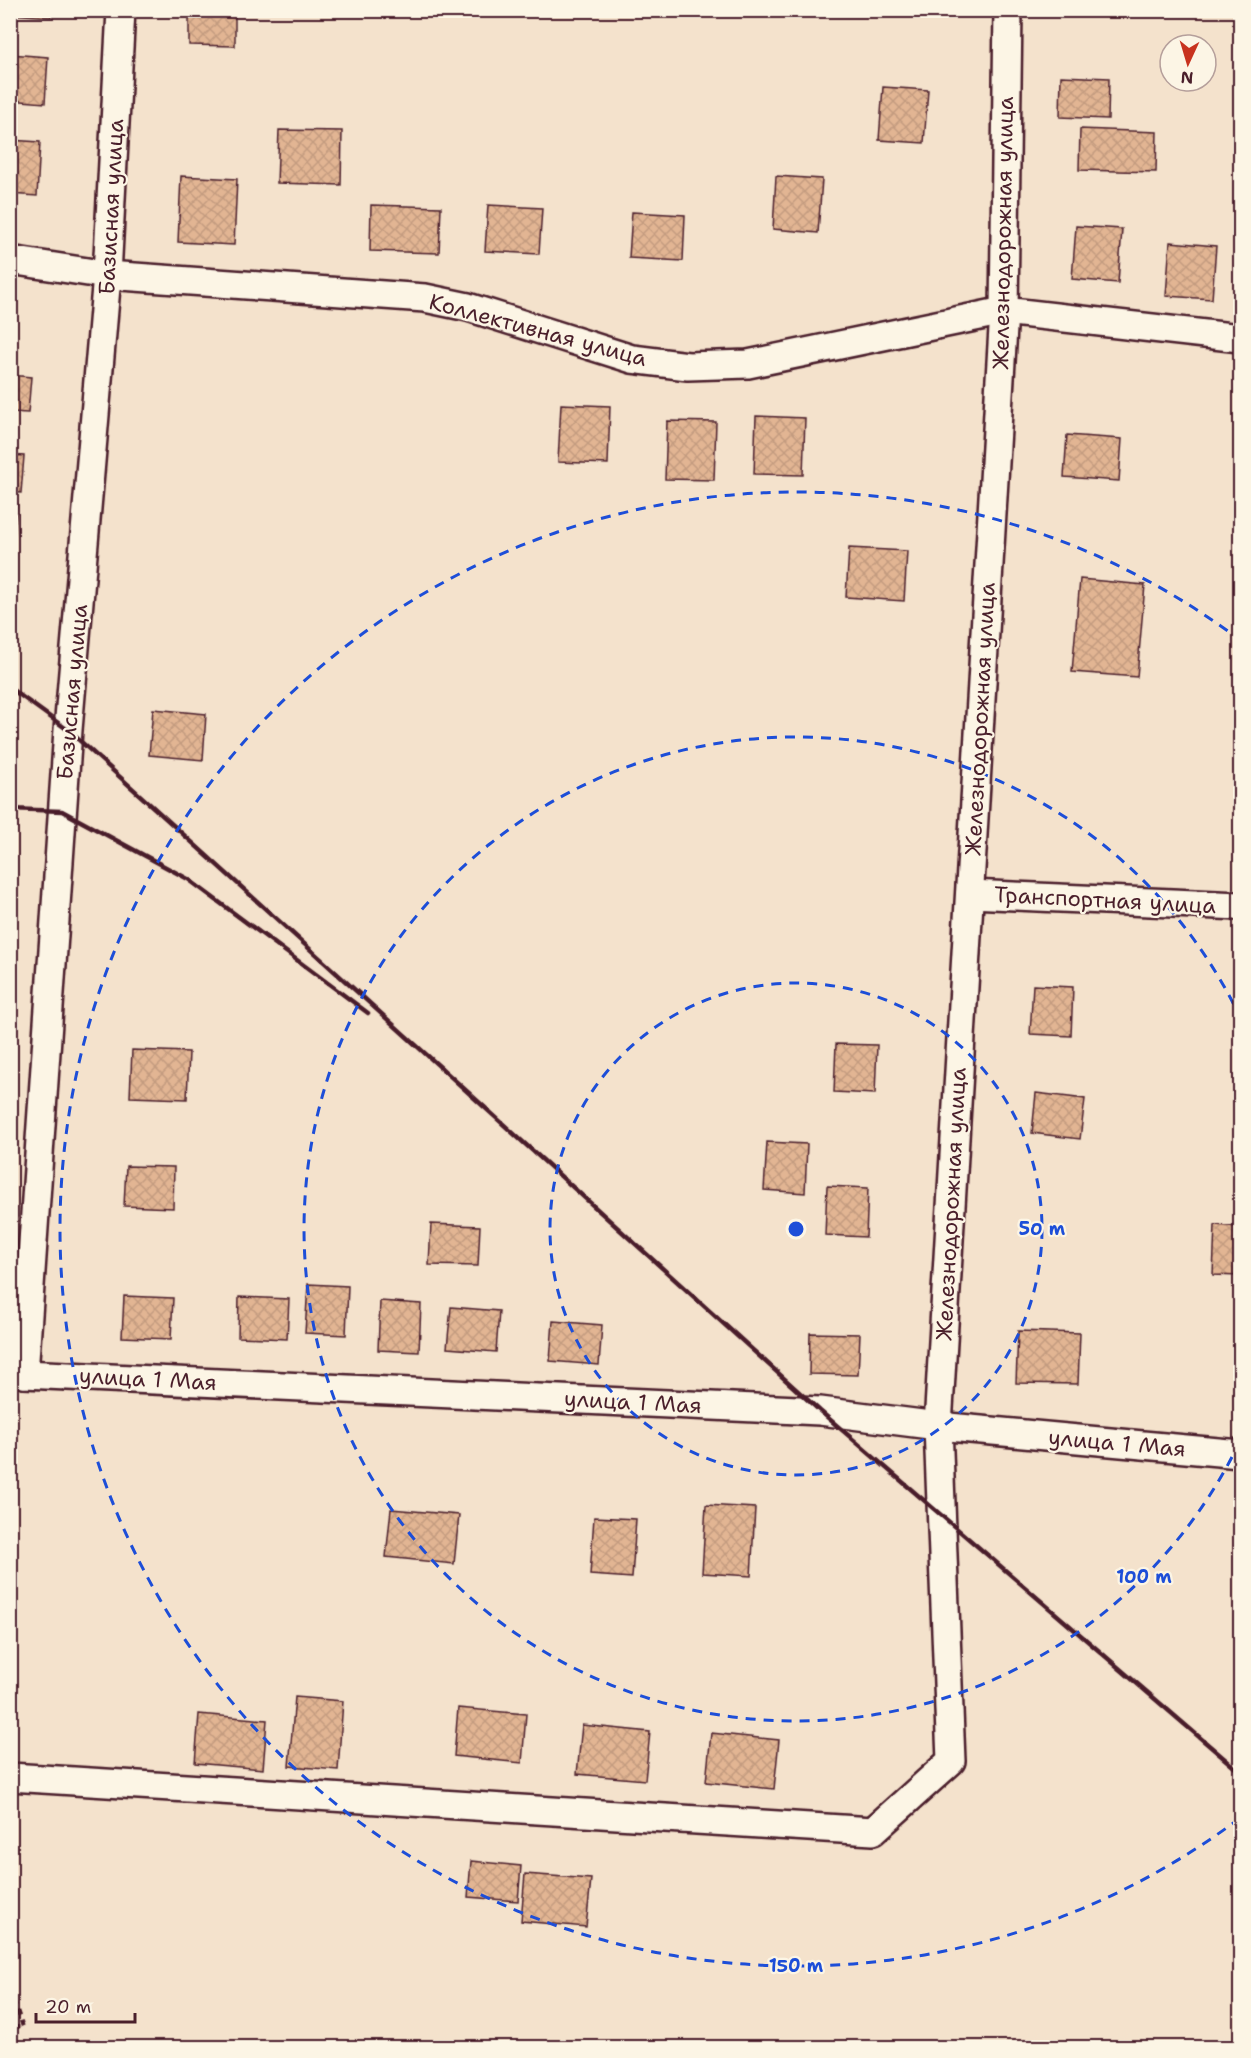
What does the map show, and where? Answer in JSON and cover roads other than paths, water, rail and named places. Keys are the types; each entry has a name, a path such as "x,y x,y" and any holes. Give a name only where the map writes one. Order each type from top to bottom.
{"street":[{"name":"Базисная улица","path":"17,1379 68,730 108,275 122,10"},
{"name":"Железнодорожная улица","path":"10,1777 873,1831 951,1761 938,1426 1004,311 1008,10"},
{"name":"Коллективная улица","path":"10,260 108,275 425,298 468,307 632,359 688,366 748,364 1004,311 1240,338"},
{"name":"Транспортная улица","path":"970,894 1240,906"},
{"name":"улица 1 Мая","path":"17,1379 820,1410 938,1426 1240,1455"}],"railway":[{"path":"10,688 68,730 820,1411 1240,1772"},
{"path":"10,809 62,811 188,879 368,1013"}]}
